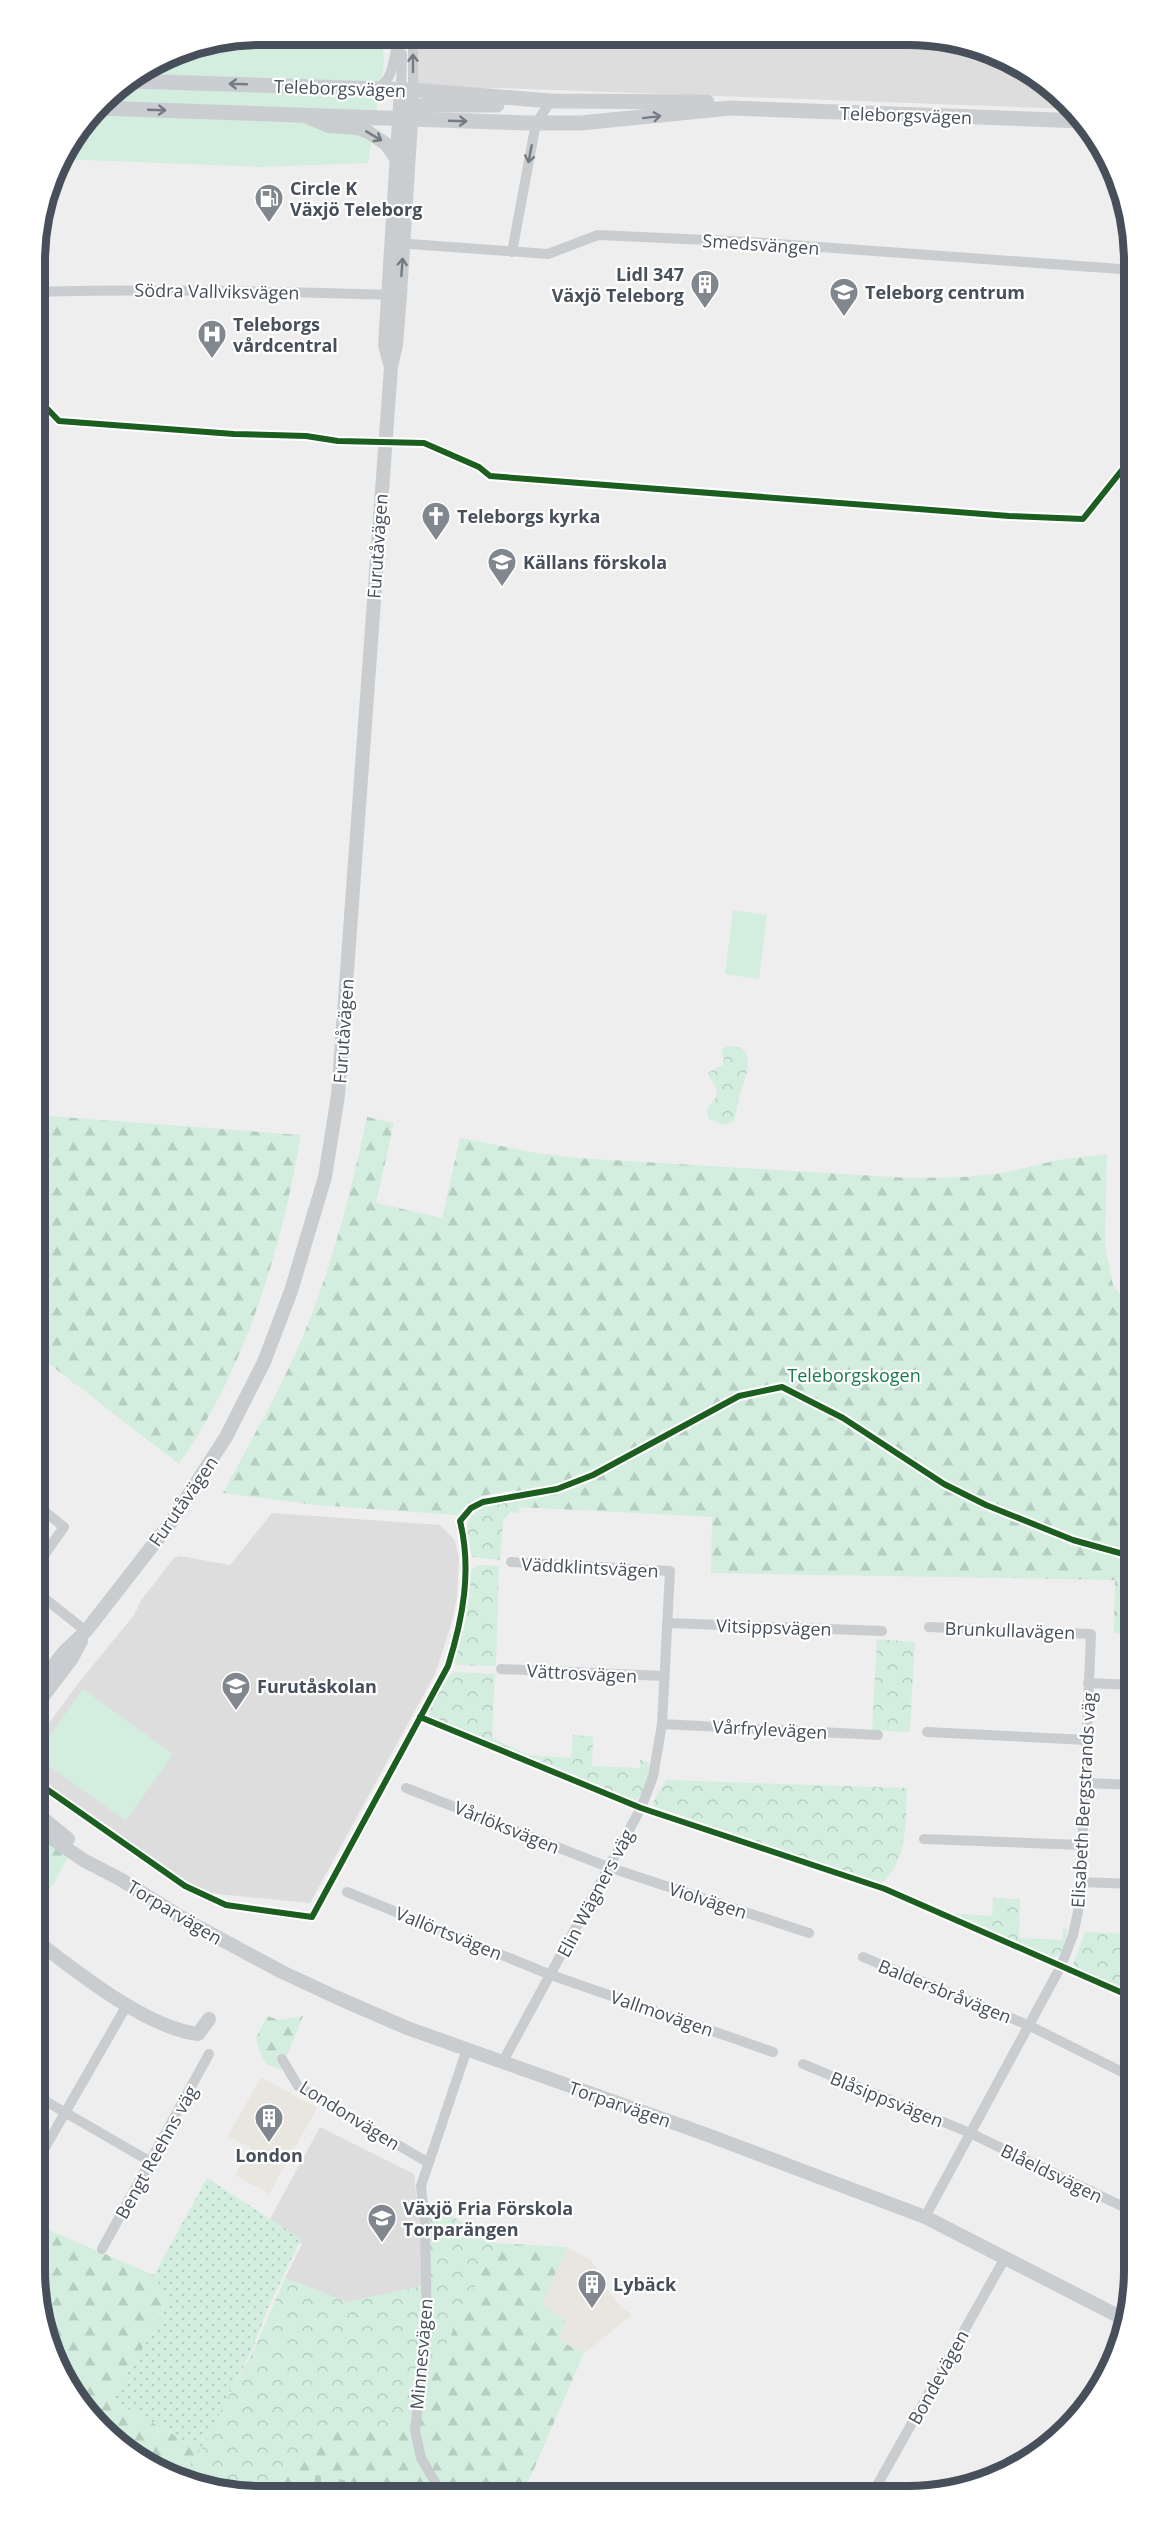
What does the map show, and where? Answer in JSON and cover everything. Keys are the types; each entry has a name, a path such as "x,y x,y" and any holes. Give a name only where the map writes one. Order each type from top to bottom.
{"main road":[{"name":"Teleborgsvägen","path":"140,81 407,90 551,101 707,102 730,108"},
{"name":"Teleborgsvägen","path":"407,115 427,105 476,106 551,101"},
{"name":"Teleborgsvägen","path":"108,108 305,116 407,115 536,123 581,123 730,108 1071,121"}],"street":[{"path":"378,89 387,81 393,70 399,45"},
{"path":"403,45 407,90"},
{"path":"407,90 412,45"},
{"name":"Furutåvägen","path":"45,1676 64,1652 86,1631 171,1522 226,1437 264,1362 291,1291 325,1177 338,1095 391,366 396,345 394,295 407,90"},
{"path":"512,252 536,123 551,101"},
{"name":"Furutåvägen","path":"397,243 396,158 407,115"},
{"path":"305,116 329,126 368,132 383,141 396,158"},
{"name":"Smedsvängen","path":"397,243 548,254 598,235 751,242 1124,269"},
{"name":"Södra Vallviksvägen","path":"45,292 129,289 245,290 394,295"},
{"path":"45,1512 64,1527 45,1554"},
{"name":"Väddklintsvägen","path":"511,1562 670,1571"},
{"name":"Elin Wägners väg","path":"502,2062 641,1808 653,1778 662,1724 670,1571"},
{"path":"45,1599 86,1631"},
{"name":"Vitsippsvägen","path":"667,1623 882,1631"},
{"name":"Brunkullavägen","path":"928,1627 1091,1634"},
{"name":"Furutåvägen","path":"45,1694 72,1658 86,1631"},
{"name":"Elisabeth Bergstrands väg","path":"925,2217 1061,1966 1074,1935 1080,1902 1091,1634"},
{"name":"Vättrosvägen","path":"501,1669 663,1676"},
{"path":"1088,1683 1124,1685"},
{"name":"Vårfrylevägen","path":"662,1724 878,1735"},
{"path":"927,1732 1087,1740"},
{"path":"1085,1783 1124,1785"},
{"name":"Vårlöksvägen","path":"406,1788 608,1867"},
{"name":"Torparvägen","path":"45,1820 120,1879"},
{"name":"Torparvägen","path":"45,1834 85,1861 120,1879 187,1921 282,1972 407,2028 705,2134 925,2217 1119,2316"},
{"path":"924,1839 1082,1845"},
{"name":"Violvägen","path":"608,1867 809,1933"},
{"path":"1080,1882 1124,1884"},
{"name":"Vallörtsvägen","path":"347,1892 551,1975"},
{"path":"45,1947 127,2005 186,2033 198,2034 208,2019"},
{"name":"Baldersbråvägen","path":"863,1957 1028,2025 1124,2073"},
{"name":"Vallmovägen","path":"551,1975 773,2052"},
{"path":"45,2146 127,2005"},
{"name":"Minnesvägen","path":"435,2482 421,2458 416,2430 427,2330 425,2225 421,2186 427,2162 467,2049"},
{"name":"Bengt Reehns väg","path":"102,2249 208,2054"},
{"name":"Londonvägen","path":"282,2059 298,2086 427,2162"},
{"name":"Blåsippsvägen","path":"803,2064 970,2133"},
{"path":"45,2102 151,2162"},
{"name":"Blåeldsvägen","path":"970,2133 1124,2207"},
{"name":"Bondevägen","path":"878,2486 1005,2258"}],"shaded area":[{"path":"413,45 922,45 964,52 991,61 1028,81 1061,109 499,88 413,90"},
{"name":"Furutåskolan","path":"272,1513 440,1525 455,1540 459,1559 457,1598 435,1674 310,1903 207,1893 191,1886 45,1785 45,1728 134,1615 142,1599 174,1558 180,1556 230,1565"},
{"path":"261,2077 317,2108 269,2194 235,2175 250,2148 228,2136"},
{"path":"320,2127 414,2174 426,2285 347,2302 285,2278 302,2244 270,2219"},
{"path":"567,2247 592,2261 606,2288 621,2307 632,2315 584,2353 558,2340 541,2303"}],"green space":[{"path":"247,45 383,45 384,62 368,163 260,167 70,159 90,129 108,108 129,90 165,67 191,56"},
{"path":"733,910 767,915 759,979 725,974"},
{"path":"729,1046 738,1047 744,1051 748,1064 734,1122 723,1125 709,1119 707,1114 709,1106 717,1095 708,1073 722,1065 724,1060 721,1049"},
{"path":"45,1116 301,1135 283,1221 258,1307 224,1388 203,1427 179,1464 45,1361"},
{"name":"Teleborgskogen","path":"367,1117 394,1123 376,1203 442,1218 460,1138 536,1153 577,1158 910,1178 965,1177 1003,1173 1058,1160 1107,1154 1105,1246 1113,1285 1124,1299 1124,1634 1114,1633 1115,1580 711,1573 712,1517 518,1507 514,1490 482,1496 456,1515 316,1505 223,1493 280,1386 309,1322 338,1235"},
{"path":"516,1498 520,1513 510,1512 503,1521 500,1560 472,1557 467,1532 473,1515 485,1506"},
{"path":"479,1565 499,1566 496,1666 457,1665 454,1662 466,1610 471,1570"},
{"path":"877,1639 915,1642 910,1730 907,1732 872,1730"},
{"path":"455,1672 495,1674 492,1738 529,1755 571,1758 573,1735 593,1736 592,1766 640,1768 640,1760 648,1762 648,1777 640,1797 637,1800 631,1799 430,1718 429,1710 448,1675"},
{"path":"83,1689 173,1754 126,1821 45,1763 45,1742"},
{"path":"666,1780 907,1788 901,1852 890,1875 881,1884 658,1808 652,1804"},
{"path":"45,1842 68,1857 45,1897"},
{"path":"993,1898 1020,1899 1019,1938 1062,1940 1063,1928 1067,1929 1067,1936 1059,1955 1050,1956 946,1913 992,1916"},
{"path":"1085,1932 1124,1934 1124,1990 1072,1967"},
{"path":"267,2016 279,2020 303,2016 281,2070 266,2064 259,2050 256,2038"},
{"path":"207,2178 301,2239 267,2310 253,2348 201,2450 112,2400 169,2303 154,2275"},
{"path":"423,2199 496,2243 404,2430 324,2425 280,2486 247,2486 219,2482 186,2473 254,2350 285,2278 347,2302 426,2285"},
{"path":"45,2228 154,2275 170,2303 112,2400 201,2450 186,2473 165,2464 141,2450 108,2423 81,2390 61,2353 52,2326 45,2284"},
{"path":"496,2243 567,2247 542,2303 566,2321 558,2340 584,2353 526,2486 280,2486 324,2425 404,2430"},
{"path":"312,2474 375,2486 305,2486"}],"cycle path":[{"path":"45,406 59,421 234,434 306,436 338,441 424,443 479,467 490,476 1009,516 1083,519 1124,468"},
{"path":"45,1788 185,1886 226,1905 312,1917 448,1666 458,1630 464,1594 464,1539 460,1521 471,1508 483,1502 557,1489 593,1475 739,1396 782,1387 843,1418 944,1484 986,1505 1073,1540 1124,1554"},
{"path":"420,1717 641,1808 885,1889 1124,1994"}],"place":[{"name":"Circle K Växjö Teleborg","path":"269,224"},
{"name":"Lidl 347 Växjö Teleborg","path":"705,310"},
{"name":"Teleborg centrum","path":"844,318"},
{"name":"Teleborgs vårdcentral","path":"212,360"},
{"name":"Teleborgs kyrka","path":"436,542"},
{"name":"Källans förskola","path":"502,588"},
{"name":"Furutåskolan","path":"236,1712"},
{"name":"London","path":"269,2144"},
{"name":"Växjö Fria Förskola Torparängen","path":"382,2244"},
{"name":"Lybäck","path":"592,2310"}]}
